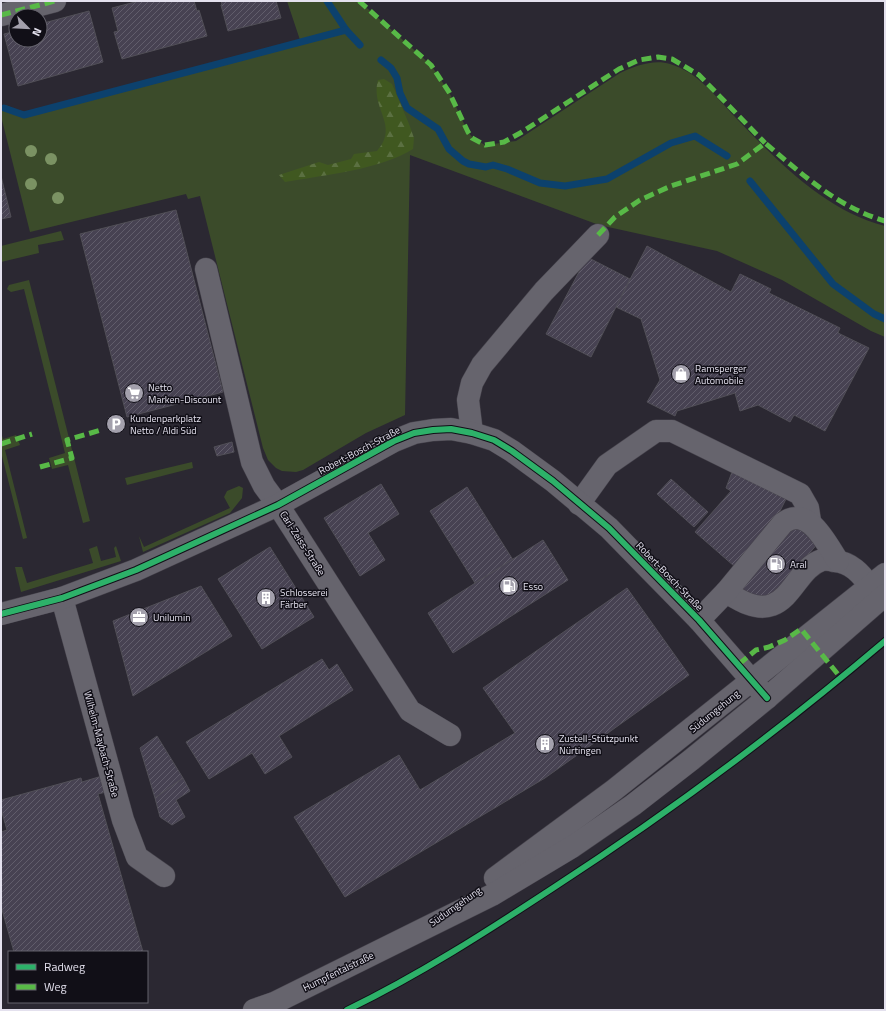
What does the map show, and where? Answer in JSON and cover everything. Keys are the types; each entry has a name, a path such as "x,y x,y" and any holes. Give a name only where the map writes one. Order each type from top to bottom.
{"street":[{"path":"1,15 55,1"},
{"path":"472,433 468,400 472,383 482,365 544,292 598,234"},
{"name":"Carl-Zeiss-Straße","path":"206,269 252,462 264,486 278,505 410,712 450,735"},
{"name":"Robert-Bosch-Straße","path":"1,614 62,598 136,570 278,505 394,441 414,433 451,429 472,433 494,440 512,451 579,504 624,543 699,620 753,680 767,698"},
{"path":"579,504 607,465 656,431 672,431 800,494 808,508 810,521 838,561"},
{"path":"699,620 726,592 783,523 788,519 797,517 810,521"},
{"path":"726,592 743,602 761,607 771,605 780,600 811,567 822,560 838,561 852,566 862,575 880,585"},
{"name":"Südumgehung","path":"421,929 548,840 753,680 880,585"},
{"name":"Südumgehung","path":"421,929 492,895 572,847 633,804 767,698 880,585"},
{"name":"Wilhelm-Maybach-Straße","path":"62,598 123,820 137,857 164,876"},
{"name":"Humpfentalstraße","path":"254,1010 281,999 389,947 421,929"}],"green space":[{"path":"287,1 359,1 431,65 449,92 468,132 473,138 485,145 516,141 620,73 632,68 658,62 670,64 689,73 706,86 767,150 803,182 842,209 863,219 885,226 885,337 871,331 782,280 717,251 599,225 410,155 405,415 366,433 303,470 296,472 282,471 276,468 268,460 263,448 200,196 188,199 186,194 30,232 1,116 1,106 6,105 25,114 300,40"},
{"path":"384,79 392,84 409,124 414,138 413,149 384,162 368,167 285,182 279,175 319,162 328,165 351,159 354,154 377,151 383,142 386,133 377,90 378,80"},
{"path":"61,231 64,240 38,245 39,253 1,262 1,246"},
{"path":"29,280 90,521 83,523 68,465 52,469 49,458 65,453 24,289 11,292 7,289 9,285"},
{"path":"1,432 3,439 16,435 20,445 5,450 27,538 23,539 1,452"},
{"path":"192,462 193,468 127,485 125,478"},
{"path":"239,486 243,488 242,498 230,513 143,552 139,536 144,547 230,508 224,497 227,491"},
{"path":"97,546 101,561 116,557 114,548 116,546 121,561 21,592 15,567 22,567 27,583 93,563 89,549"}],"building":[{"path":"139,1 194,1 197,11 199,10 207,36 122,59 114,32 118,31 112,8"},
{"path":"221,1 276,1 281,18 228,31"},
{"path":"89,11 103,62 18,86 4,34 8,33 8,48 48,48 48,22"},
{"path":"1,176 11,217 1,219"},
{"path":"176,210 223,392 127,417 80,234"},
{"path":"647,246 731,292 740,274 771,289 769,293 840,328 838,333 869,348 825,431 794,415 790,422 758,405 740,411 735,393 677,411 675,416 647,402 660,380 641,319 616,307"},
{"path":"587,257 630,279 591,357 546,334"},
{"path":"232,442 234,452 217,456 214,447"},
{"path":"732,472 786,499 779,513 734,566 695,532 731,491 726,488"},
{"path":"671,479 708,512 694,527 657,494"},
{"path":"381,484 399,514 368,533 385,560 360,576 324,518"},
{"path":"467,487 513,560 475,583 430,511"},
{"path":"789,528 806,531 819,542 768,602 736,592"},
{"path":"543,540 568,580 453,653 428,613"},
{"name":"Schlosserei Färber","path":"270,547 314,617 262,649 218,579"},
{"path":"201,586 232,636 133,696 113,621"},
{"name":"Zustell-Stützpunkt Nürtingen","path":"627,588 689,675 545,778 345,897 294,817 399,755 420,790 515,733 483,688"},
{"path":"322,659 329,670 337,664 353,690 279,736 292,757 265,774 252,753 209,779 186,742"},
{"path":"157,736 183,778 155,798 140,748"},
{"path":"102,776 106,792 98,794 143,951 14,951 1,906 1,832 7,830 1,809 1,800 81,778 82,782"},
{"path":"183,778 190,791 176,800 185,817 172,825 160,817 155,798"}],"waterway":[{"path":"327,1 346,30"},
{"path":"4,108 24,115 346,30 360,45"},
{"path":"381,60 391,68 397,78 400,93 407,108 438,129 449,149 469,164 486,167 493,165 507,169 540,183 565,186 607,179 671,143 695,136 727,156"},
{"path":"750,181 833,284 874,314 885,319"}],"marked path":[{"path":"1,15 55,1"},
{"path":"359,1 431,65 449,92 472,138 485,145 504,142 522,132 619,69 639,60 658,57 672,59 699,75 765,143"},
{"path":"598,235 615,217 640,200 671,186 737,164 765,143 807,178 836,198 868,215 885,221"},
{"path":"40,467 72,458 67,440 101,430"},
{"path":"1,444 32,434"},
{"path":"739,664 756,650 769,647 785,640 801,629 841,678"}],"cycle path":[{"path":"1,614 62,598 136,570 278,505 394,441 414,433 451,429 472,433 494,440 512,451 553,481 609,528 699,620 767,698"},
{"path":"347,1010 426,968 477,937 597,859 682,800 764,739 885,641"}],"place":[{"name":"Ramsperger Automobile","path":"681,374"},
{"name":"Netto Marken-Discount","path":"134,393"},
{"name":"Kundenparkplatz Netto / Aldi Süd","path":"116,424"},
{"name":"Aral","path":"776,564"},
{"name":"Esso","path":"509,586"},
{"name":"Schlosserei Färber","path":"266,598"},
{"name":"Unilumin","path":"139,617"},
{"name":"Zustell-Stützpunkt Nürtingen","path":"545,744"}]}
